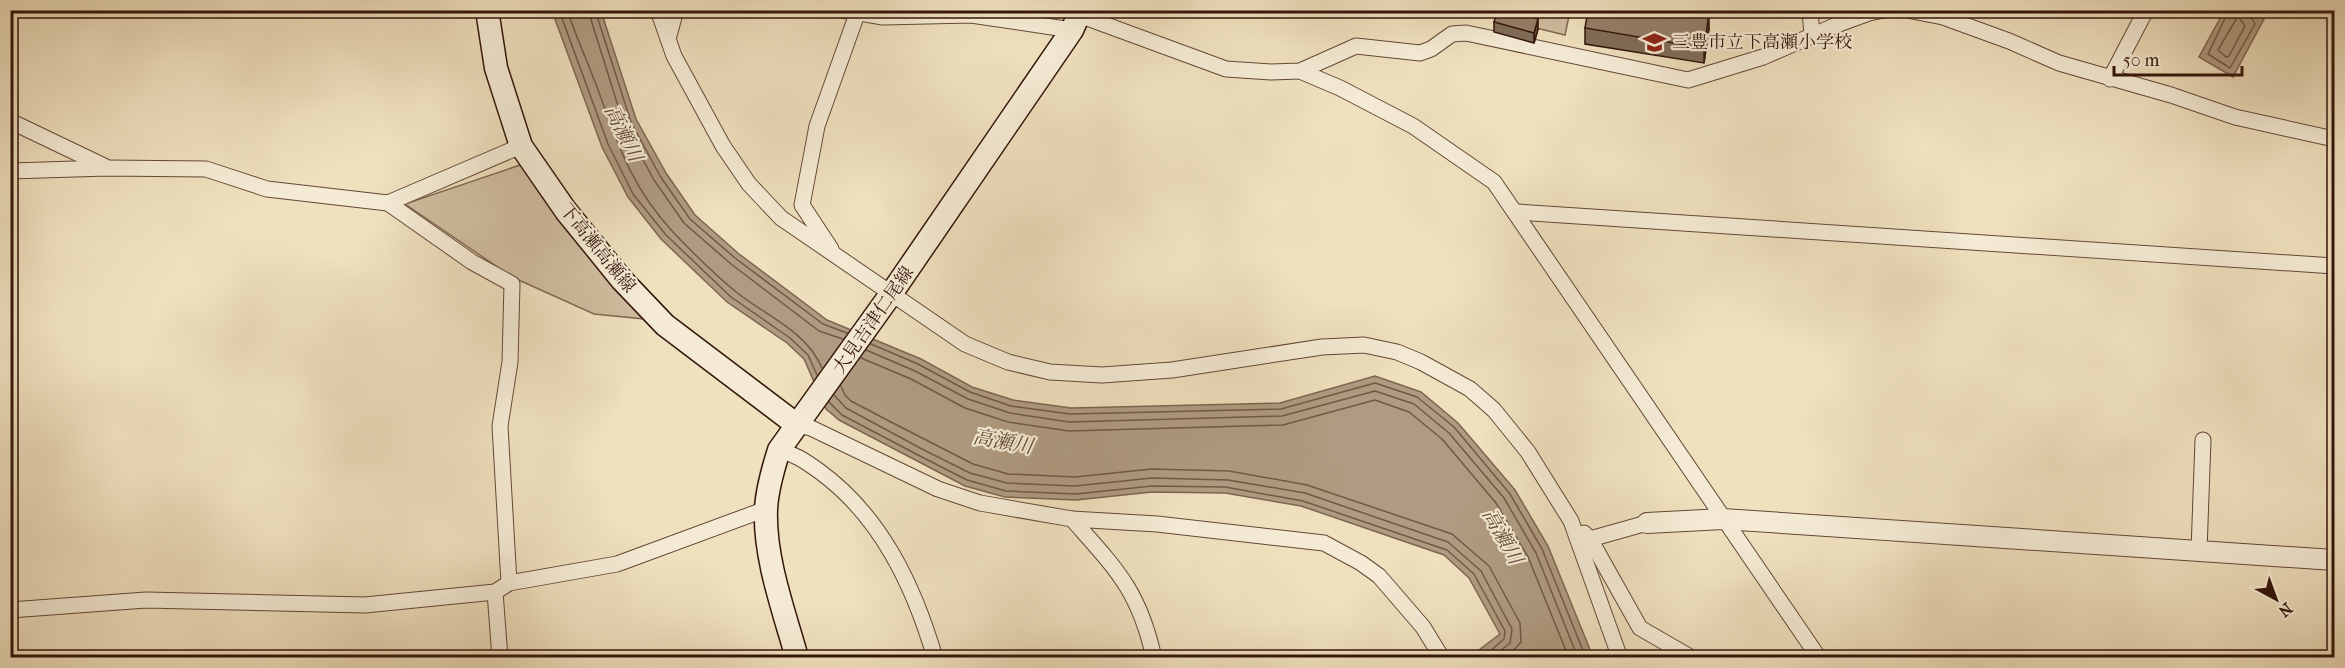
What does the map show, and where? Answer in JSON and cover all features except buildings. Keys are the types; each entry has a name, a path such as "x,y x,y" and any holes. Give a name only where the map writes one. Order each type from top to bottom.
{"main road":[{"name":"下高瀬高瀬線","path":"487,10 496,68 521,146 566,211 622,280 664,325 797,425"},
{"name":"大見吉津仁尾線","path":"797,657 771,556 766,509 771,474 779,450 891,294 1077,19"}],"street":[{"path":"658,10 674,57 723,146 749,184 781,218 836,258 965,344 1008,362 1050,372 1102,375 1172,370 1322,347 1364,345 1397,352 1449,376 1470,389 1494,410 1528,452 1571,521 1620,657"},
{"path":"668,39 676,10"},
{"path":"1810,10 1812,36"},
{"path":"1300,71 1356,46 1420,53 1431,49 1452,34 1466,33 1688,80 1763,57 1869,13 1884,10"},
{"path":"1907,10 1943,17 2009,41 2059,63 2171,95 2235,117 2334,139"},
{"path":"2110,79 2146,10"},
{"path":"836,258 802,205 817,126 849,12 1077,19 1226,69 1300,71 1340,88 1413,126 1494,182 1517,212 1723,519 1819,657"},
{"path":"10,121 107,168"},
{"path":"388,203 521,146"},
{"path":"10,171 107,168 206,169 267,189 388,203 472,262 512,284 510,362 500,426 509,583"},
{"path":"1517,212 2334,266"},
{"path":"797,425 811,428 938,489 980,503 1072,519 1157,524 1324,543 1361,563 1379,576 1423,627 1442,657"},
{"path":"2199,551 2203,440"},
{"path":"779,450 794,453 827,477 854,502 889,544 919,607 935,657"},
{"path":"10,610 146,600 364,604 495,592 509,583 617,564 766,509"},
{"path":"1072,519 1125,579 1142,611 1154,657"},
{"path":"1590,539 1647,523 1723,519 2334,560"},
{"path":"1571,521 1590,539 1640,628 1692,657"},
{"path":"495,592 500,657"}],"shaded area":[{"path":"1467,11 1570,11 1565,35"},
{"path":"526,163 645,319 594,314 512,277 405,204"}],"water":[{"name":"高瀬川","path":"552,11 601,11 636,119 666,173 695,215 739,254 827,320 921,359 972,387 1013,400 1071,408 1280,403 1375,376 1421,392 1458,423 1515,490 1548,546 1593,657 1476,657 1475,653 1500,634 1469,578 1444,555 1301,506 1225,493 1152,492 1076,500 1005,497 965,486 839,420 826,409 804,359 787,343 727,302 661,239 628,197 602,147"},
{"path":"2224,11 2248,11 2264,19 2233,77 2199,57"}],"place":[{"name":"三豊市立下高瀬小学校","path":"1654,42"}]}
